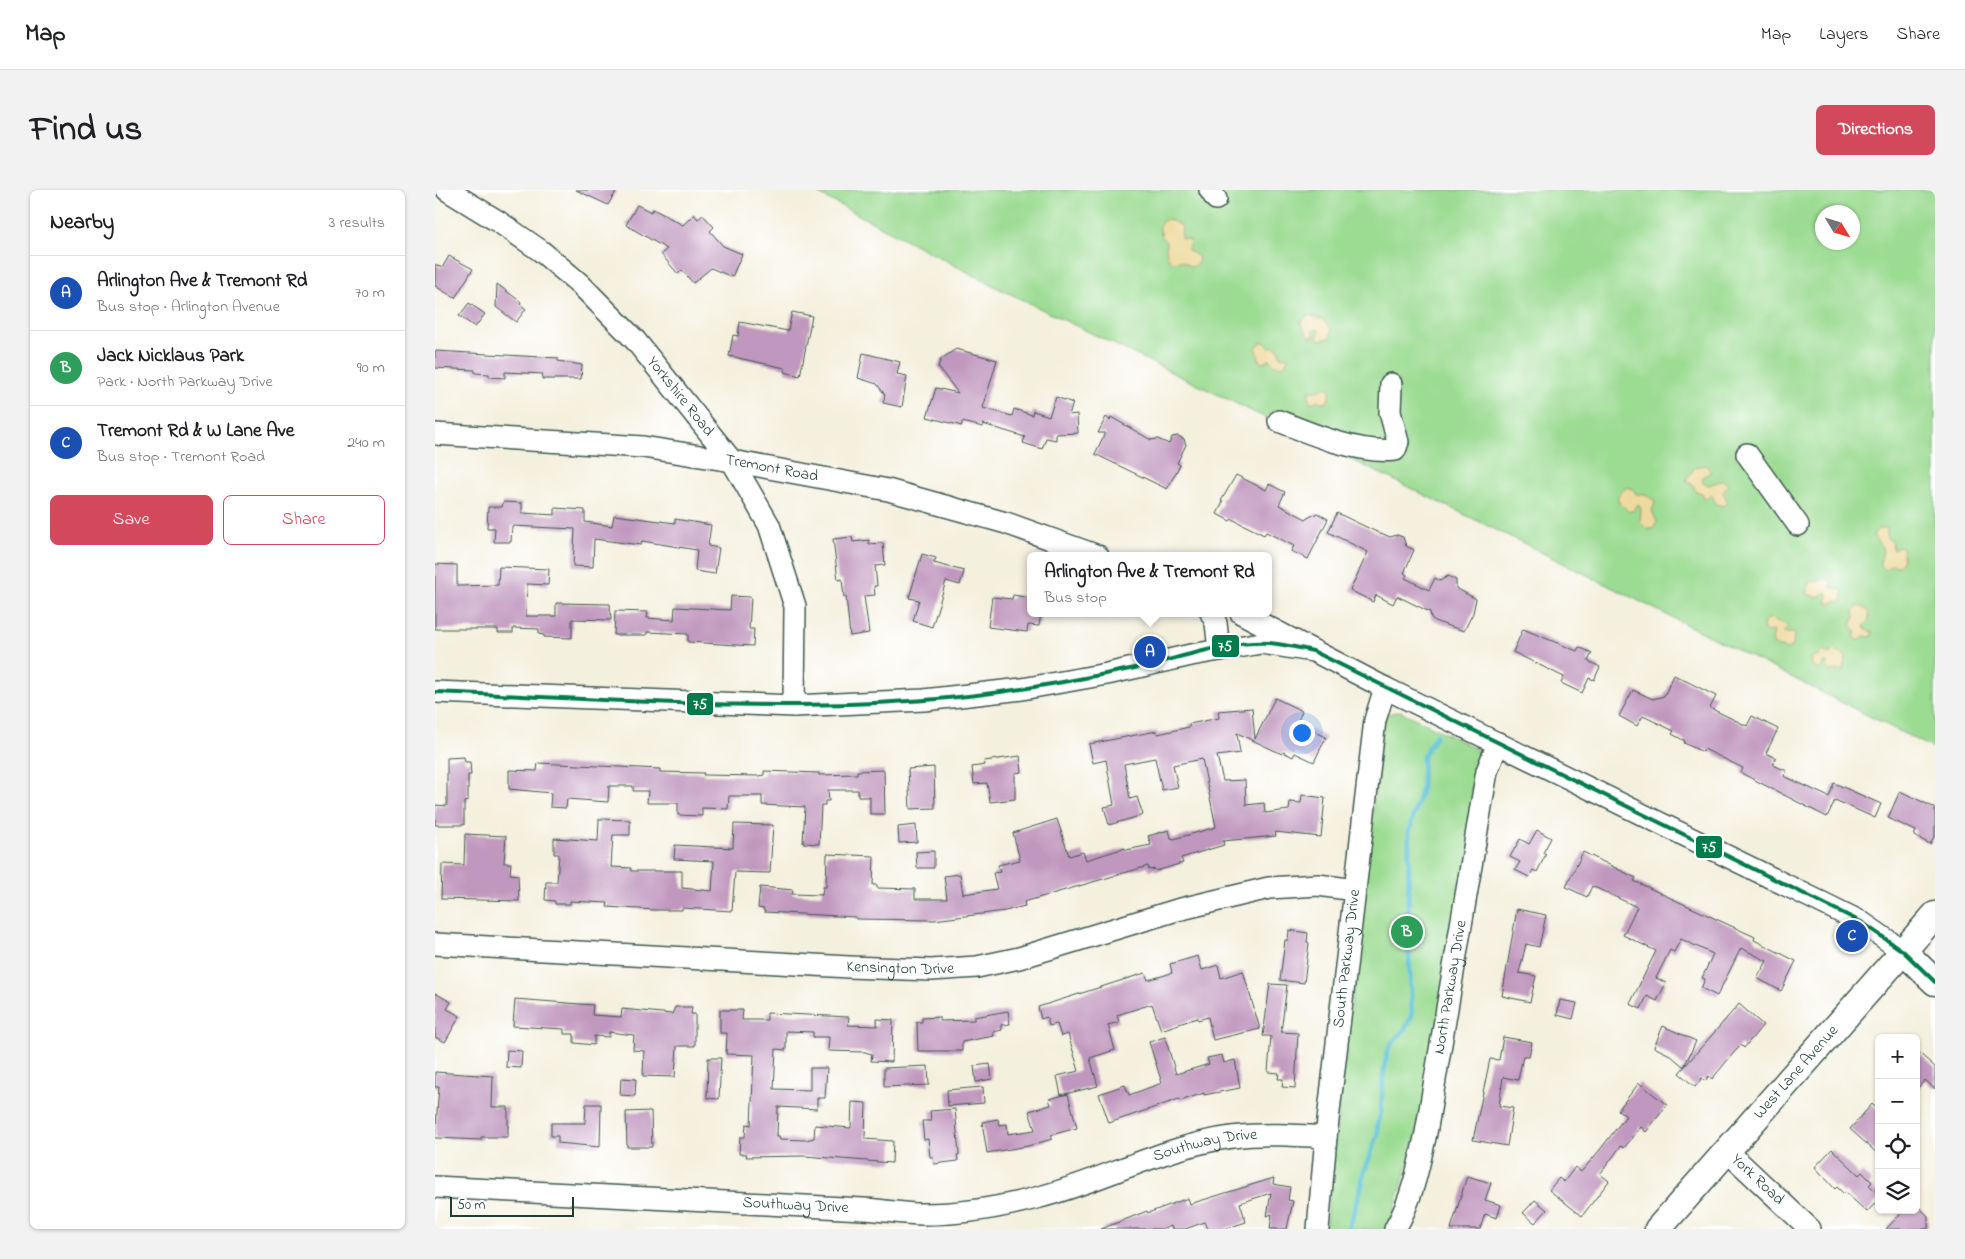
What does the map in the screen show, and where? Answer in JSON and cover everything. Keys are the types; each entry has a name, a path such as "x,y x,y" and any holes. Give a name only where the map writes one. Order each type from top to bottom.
{"main road":[{"name":"West Lane Avenue","path":"1658,1229 1935,915"},
{"path":"1903,952 1935,982"}],"street":[{"name":"Yorkshire Road","path":"449,190 541,251 586,291 635,340 732,461 769,525 795,606 794,706"},
{"path":"1279,421 1318,437 1381,452 1395,450 1398,442 1390,412 1391,384"},
{"name":"Tremont Road","path":"435,434 643,447 732,461 887,490 1006,523 1087,552"},
{"path":"1747,454 1798,525"},
{"path":"1213,617 1216,623 1219,650"},
{"path":"1249,617 1385,688 1861,922 1903,952"},
{"path":"435,692 794,706 924,700 1022,689 1261,643 1313,651"},
{"name":"South Parkway Drive","path":"1318,1229 1326,1137 1375,720 1385,688"},
{"name":"North Parkway Drive","path":"1395,1229 1401,1219 1417,1174 1426,1133 1487,771 1497,743"},
{"name":"Kensington Drive","path":"435,944 931,970 977,966 1019,958 1177,910 1269,888 1318,885 1355,890"},
{"name":"Southway Drive","path":"435,1186 853,1208 924,1214 983,1208 1038,1197 1096,1180 1181,1150 1230,1138 1268,1134 1326,1137"},
{"name":"York Road","path":"1727,1151 1810,1229"}],"green space":[{"path":"811,190 1935,190 1935,749 1515,539 996,287"},
{"path":"1400,711 1471,746 1482,755 1485,764 1420,1122 1395,1208 1385,1229 1325,1229 1382,731 1387,714"}],"sand":[{"path":"1168,219 1182,226 1181,238 1190,240 1188,250 1199,257 1198,263 1192,267 1182,261 1172,262 1168,257 1166,242 1162,237 1159,226"},
{"path":"1309,315 1324,320 1331,329 1330,338 1319,340 1317,338 1319,331 1316,329 1313,331 1314,337 1309,337 1300,322"},
{"path":"1261,342 1267,343 1269,348 1273,346 1279,349 1280,356 1289,357 1284,366 1274,365 1270,359 1264,363 1260,362 1256,348"},
{"path":"1324,387 1331,389 1328,402 1322,403 1317,400 1313,403 1309,401 1309,391 1318,391"},
{"path":"1706,465 1711,472 1702,477 1703,483 1709,485 1723,480 1728,484 1723,493 1728,502 1723,506 1716,504 1711,494 1705,500 1702,493 1695,491 1694,486 1686,480 1695,467"},
{"path":"1627,487 1633,489 1636,494 1643,494 1653,499 1655,503 1652,511 1657,522 1653,529 1647,529 1640,522 1641,509 1638,504 1634,510 1629,512 1618,501 1618,495"},
{"path":"1879,528 1887,528 1887,538 1892,541 1893,549 1899,546 1903,549 1903,560 1899,566 1891,565 1886,570 1880,564 1883,549 1873,535"},
{"path":"1827,579 1832,582 1830,587 1843,591 1842,602 1835,601 1831,604 1826,602 1827,592 1818,597 1807,594 1811,582"},
{"path":"1859,606 1869,612 1869,620 1864,625 1865,629 1873,633 1871,637 1864,636 1859,641 1854,637 1856,631 1851,625 1855,617 1854,611"},
{"path":"1770,618 1789,626 1783,633 1794,633 1793,646 1786,649 1774,645 1772,641 1774,631 1766,632 1763,627 1764,622"},
{"path":"1834,650 1846,656 1843,670 1829,671 1826,662 1819,670 1812,666 1811,658 1818,657 1822,651 1829,654"}],"building":[{"path":"576,190 617,190 608,205"},
{"path":"637,205 651,212 653,209 683,225 694,214 698,219 703,215 714,227 710,231 723,246 742,254 732,277 711,268 693,283 682,270 678,274 661,254 667,249 626,225"},
{"path":"449,256 473,269 455,298 435,286 435,264 442,268"},
{"path":"497,284 521,302 520,304 526,309 516,322 496,307"},
{"path":"469,303 485,314 475,327 459,316"},
{"path":"792,312 812,316 800,376 785,372 785,368 729,356 733,335 738,336 740,322 788,331"},
{"path":"956,349 997,360 983,408 1012,416 1014,409 1032,415 1033,411 1049,416 1056,397 1073,403 1069,415 1077,414 1078,433 1056,434 1056,440 1046,438 1042,449 1023,443 1025,437 983,424 983,427 962,422 962,426 927,417 936,388 958,393 938,367 941,359"},
{"path":"435,351 558,358 558,361 582,365 581,379 542,379 543,374 505,372 505,378 489,377 489,374 475,373 475,370 435,368"},
{"path":"863,353 900,362 897,374 907,376 902,407 883,403 885,395 877,384 858,378"},
{"path":"1106,417 1110,420 1111,417 1151,440 1158,439 1169,444 1172,437 1178,436 1184,439 1186,445 1177,463 1180,465 1167,489 1095,454 1105,433 1098,433"},
{"path":"1236,475 1266,490 1269,484 1285,492 1279,505 1306,519 1317,513 1328,519 1308,559 1291,551 1294,546 1266,532 1264,535 1232,519 1230,521 1217,514 1223,502 1221,501"},
{"path":"503,502 522,503 522,513 555,515 555,508 585,510 585,522 612,526 614,515 675,523 675,519 711,525 708,546 719,548 715,574 695,571 697,550 642,541 641,545 594,539 593,567 573,566 575,529 512,526 511,542 494,542 495,528 487,528 488,507 502,507"},
{"path":"1337,513 1381,534 1390,537 1397,535 1403,537 1406,546 1414,550 1404,573 1407,575 1405,578 1429,590 1435,578 1440,581 1448,576 1456,580 1456,588 1476,599 1473,613 1464,631 1437,622 1431,618 1430,612 1397,596 1393,604 1376,595 1373,602 1350,590 1368,552 1328,532"},
{"path":"852,537 853,542 869,540 869,544 883,543 885,565 875,566 877,586 874,586 875,595 864,596 869,633 850,636 846,596 844,597 842,579 838,580 833,539"},
{"path":"922,554 936,558 934,563 964,571 960,585 946,581 932,627 913,621 919,600 909,598"},
{"path":"435,564 457,565 457,586 498,585 499,567 549,569 548,585 527,584 526,616 556,616 556,603 610,604 611,620 572,619 572,638 544,637 544,635 539,634 539,629 513,628 513,633 498,633 498,629 435,629"},
{"path":"1013,595 1027,597 1027,617 1040,617 1039,626 1028,625 1027,632 988,627 992,597 1012,599"},
{"path":"731,596 751,597 749,629 754,629 753,646 688,642 688,634 647,632 647,635 614,635 615,611 648,612 647,618 674,620 675,607 730,610"},
{"path":"1523,629 1577,651 1579,647 1592,653 1588,661 1600,667 1594,680 1589,678 1582,693 1561,683 1564,677 1513,652"},
{"path":"1674,675 1716,696 1710,708 1747,726 1752,716 1778,729 1766,753 1776,758 1773,765 1787,771 1784,776 1829,797 1834,783 1881,804 1875,818 1835,800 1827,817 1741,773 1743,768 1704,749 1703,752 1684,743 1685,741 1672,734 1674,731 1643,716 1637,726 1619,716 1633,690 1653,699 1664,696"},
{"path":"1275,698 1302,711 1297,723 1326,737 1314,762 1295,753 1293,757 1283,752 1282,754 1237,733 1240,753 1217,756 1223,781 1245,780 1246,805 1264,803 1265,813 1289,810 1290,802 1301,803 1302,795 1325,798 1321,837 1275,832 1276,836 1223,841 1224,845 1181,858 1183,863 1156,871 1155,869 1149,870 1148,866 1024,902 1025,906 1005,911 934,920 856,919 856,917 764,912 764,909 758,908 760,887 793,890 792,894 822,895 823,887 826,887 827,854 874,856 873,885 877,885 877,888 915,889 915,899 947,899 944,876 960,874 963,894 997,889 993,873 1000,872 998,865 1020,860 1013,833 1057,819 1069,856 1083,852 1086,860 1125,848 1126,850 1151,845 1148,836 1169,830 1171,838 1174,839 1216,827 1202,759 1173,765 1178,787 1162,790 1155,758 1124,764 1130,799 1137,797 1143,815 1109,825 1104,807 1114,805 1106,760 1093,763 1089,744 1157,731 1158,734 1189,727 1189,724 1219,718 1218,711 1252,708 1255,739"},
{"path":"1020,756 1022,772 1015,773 1015,799 990,802 987,783 974,784 972,767 985,765 984,761"},
{"path":"464,757 465,762 470,762 471,775 468,775 468,801 464,802 464,825 435,825 435,805 447,806 447,758"},
{"path":"538,763 660,769 660,772 704,773 703,775 758,776 764,775 764,771 819,773 819,775 857,774 857,771 884,770 885,814 870,814 870,797 858,797 858,790 828,790 829,801 825,801 825,805 821,805 819,844 803,843 805,807 762,805 762,796 729,796 728,809 702,808 702,816 678,815 678,803 647,803 648,791 633,791 633,786 609,786 608,802 567,799 566,808 550,807 551,793 509,789 509,770 537,771"},
{"path":"934,767 935,808 910,809 908,769"},
{"path":"1900,791 1935,808 1935,835 1930,844 1914,836 1916,831 1888,818"},
{"path":"599,819 630,820 630,835 613,835 611,867 631,868 631,871 682,871 682,888 712,891 714,861 674,859 675,845 733,848 734,824 773,825 770,873 735,872 732,911 682,908 682,910 655,910 607,907 608,903 570,901 570,904 555,904 555,901 545,900 546,882 557,882 559,854 554,854 554,838 598,841"},
{"path":"916,825 917,842 899,843 898,827"},
{"path":"1537,830 1551,838 1543,853 1546,854 1537,872 1533,870 1529,877 1515,870 1520,862 1510,857 1520,839 1529,844"},
{"path":"465,834 506,836 504,863 511,863 510,874 518,875 519,901 441,899 442,864 464,865"},
{"path":"934,851 934,868 917,868 916,852"},
{"path":"1583,852 1636,878 1634,881 1755,937 1754,940 1796,961 1781,991 1757,978 1767,961 1741,948 1717,996 1701,988 1705,979 1702,978 1713,954 1681,939 1674,952 1670,950 1656,978 1666,983 1657,1001 1647,996 1641,1009 1630,1004 1656,951 1623,935 1637,907 1592,886 1587,897 1566,887"},
{"path":"1517,909 1546,915 1539,947 1526,944 1519,973 1536,976 1530,1002 1502,996"},
{"path":"1289,930 1308,933 1307,942 1309,943 1304,983 1280,980 1285,940 1288,940"},
{"path":"1198,956 1202,970 1218,965 1221,978 1243,971 1260,1029 1213,1040 1208,1017 1198,1020 1197,1018 1161,1030 1152,1004 1117,1015 1119,1022 1108,1025 1115,1050 1090,1058 1098,1086 1061,1095 1057,1076 1079,1071 1068,1034 1061,1036 1057,1024 1049,1026 1047,1017 1041,1019 1038,1007 1145,973 1148,980 1172,973 1170,964"},
{"path":"1270,984 1287,985 1281,1032 1298,1033 1295,1088 1282,1087 1283,1079 1278,1079 1279,1073 1268,1072 1271,1036 1263,1036"},
{"path":"435,993 451,1002 447,1009 460,1016 445,1042 435,1037"},
{"path":"515,999 593,1005 592,1015 621,1017 622,1009 672,1014 675,1007 692,1007 691,1014 695,1014 695,1046 677,1046 675,1077 643,1076 644,1051 633,1050 634,1035 609,1032 609,1037 594,1036 594,1045 574,1043 574,1034 564,1034 564,1029 513,1026"},
{"path":"1560,1000 1577,1003 1573,1019 1557,1015"},
{"path":"1739,1004 1763,1025 1744,1048 1741,1045 1712,1079 1709,1076 1705,1081 1702,1078 1695,1087 1679,1073"},
{"path":"720,1010 743,1010 742,1020 767,1020 767,1013 849,1017 848,1025 877,1026 877,1019 893,1020 892,1062 871,1061 872,1054 865,1052 828,1051 829,1037 813,1037 813,1032 786,1031 786,1050 776,1049 774,1089 810,1090 810,1068 827,1068 825,1098 817,1098 817,1109 778,1107 777,1136 780,1139 806,1140 814,1138 815,1125 851,1128 852,1102 866,1103 865,1139 893,1141 892,1163 804,1156 746,1157 747,1154 739,1154 740,1137 745,1137 746,1124 751,1125 754,1055 726,1054 727,1033 720,1033"},
{"path":"1008,1011 1010,1024 1001,1025 1002,1030 993,1032 994,1036 962,1042 962,1051 918,1051 917,1022 922,1022 922,1018 940,1017 940,1021 974,1020 974,1017"},
{"path":"1663,1026 1696,1041 1684,1067 1670,1055 1654,1047"},
{"path":"1165,1037 1176,1074 1209,1064 1207,1058 1222,1055 1224,1063 1235,1060 1240,1088 1204,1095 1204,1093 1180,1101 1179,1099 1109,1123 1099,1094 1125,1085 1129,1095 1162,1083 1149,1042"},
{"path":"1503,1037 1532,1042 1529,1057 1523,1056 1518,1080 1503,1077 1499,1106 1513,1108 1507,1146 1473,1140 1490,1059 1499,1060"},
{"path":"507,1050 522,1051 521,1068 506,1067"},
{"path":"1920,1054 1935,1067 1935,1089 1925,1080 1920,1086"},
{"path":"708,1058 721,1058 719,1099 707,1098"},
{"path":"990,1064 992,1079 976,1082 974,1066"},
{"path":"928,1066 929,1085 884,1087 884,1068"},
{"path":"435,1072 493,1076 492,1107 508,1107 508,1137 481,1137 481,1140 435,1138 439,1087 435,1087"},
{"path":"621,1078 636,1079 635,1096 620,1095"},
{"path":"1639,1083 1667,1105 1646,1132 1641,1127 1624,1148 1621,1146 1600,1174 1609,1181 1582,1216 1549,1190 1559,1178 1564,1182 1575,1167 1581,1172 1599,1151 1626,1116 1618,1110"},
{"path":"983,1087 984,1103 948,1106 947,1090"},
{"path":"1068,1094 1077,1128 1051,1135 1052,1139 1028,1146 987,1153 982,1122 998,1119 999,1125 1007,1124 1008,1134 1035,1130 1029,1111 1051,1105 1049,1099"},
{"path":"586,1104 601,1104 600,1147 558,1143 558,1136 551,1136 551,1123 585,1123"},
{"path":"1872,1104 1875,1107 1875,1151 1850,1129"},
{"path":"955,1109 958,1161 934,1164 933,1157 930,1157 928,1139 924,1140 922,1121 931,1121 930,1111"},
{"path":"651,1111 652,1147 627,1147 626,1112"},
{"path":"1832,1149 1859,1175 1862,1172 1872,1182 1869,1185 1875,1190 1875,1203 1867,1212 1845,1192 1844,1194 1837,1187 1835,1189 1815,1167"},
{"path":"1467,1176 1491,1183 1485,1200 1501,1205 1497,1218 1485,1214 1480,1229 1451,1229"},
{"path":"1274,1178 1273,1184 1290,1187 1288,1200 1293,1201 1287,1229 1270,1229 1272,1214 1267,1216 1271,1193 1240,1203 1246,1222 1225,1229 1208,1229 1205,1222 1185,1229 1172,1229 1171,1226 1163,1229 1101,1229 1147,1211 1148,1213 1188,1198 1190,1204"},
{"path":"1535,1200 1547,1210 1535,1223 1523,1213"},
{"path":"1920,1208 1928,1216 1928,1229 1886,1229 1900,1214 1920,1214"}],"waterway":[{"path":"1349,1229 1362,1178 1378,1134 1377,1127 1381,1112 1383,1077 1387,1053 1391,1044 1405,1029 1412,1015 1408,932 1409,831 1422,787 1423,756 1436,735"}],"transit line":[{"name":"75","path":"435,692 749,705 874,703 961,697 1034,687 1130,669 1234,645 1269,643 1291,646 1313,651 1861,922 1903,951 1935,982"}],"place":[{"name":"Arlington Ave & Tremont Rd","path":"1150,652"},
{"name":"Jack Nicklaus Park","path":"1407,932"},
{"name":"Tremont Rd & W Lane Ave","path":"1852,936"}]}
